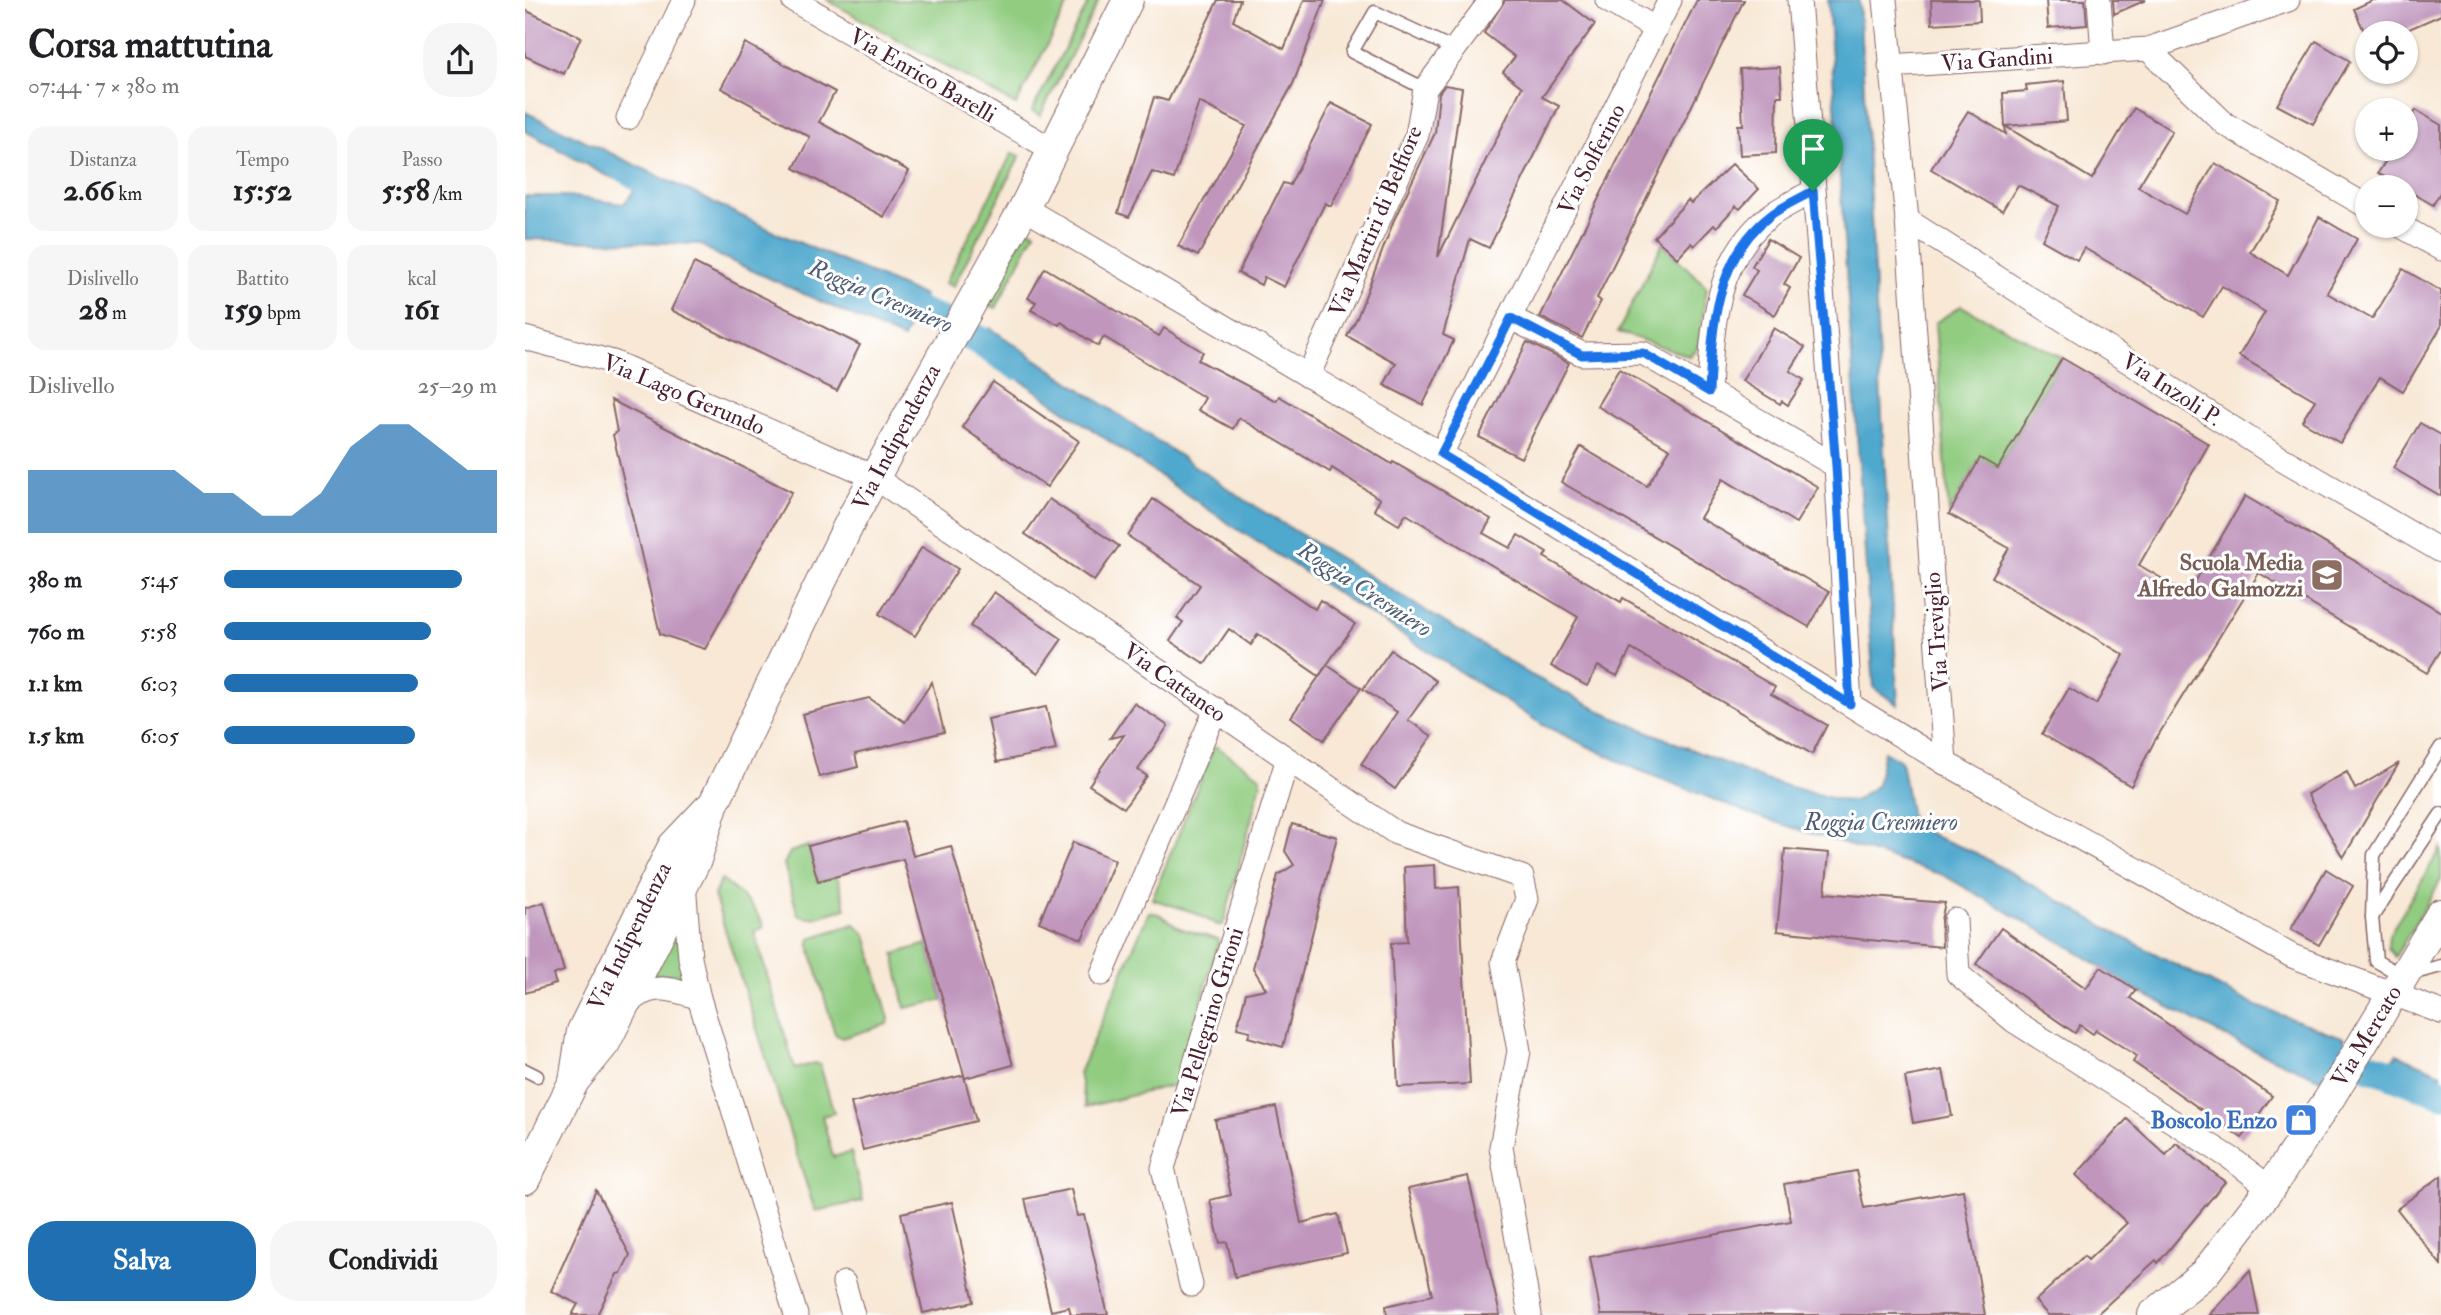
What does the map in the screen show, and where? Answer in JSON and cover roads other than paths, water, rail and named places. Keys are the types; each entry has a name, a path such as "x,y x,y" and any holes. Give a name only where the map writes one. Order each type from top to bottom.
{"street":[{"path":"628,118 684,0"},
{"name":"Via Enrico Barelli","path":"793,0 1053,150"},
{"name":"Via Indipendenza","path":"528,1168 574,1081 605,1043 696,860 712,805 874,477 1024,208 1128,0"},
{"name":"Via Martiri di Belfiore","path":"1308,376 1417,135 1425,89 1491,0"},
{"path":"1607,0 1656,29"},
{"name":"Via Solferino","path":"1441,454 1670,0"},
{"path":"1799,0 1836,466 1850,704"},
{"name":"Via Treviglio","path":"1885,0 1907,220 1945,763"},
{"path":"2099,0 2103,53"},
{"name":"Via Gandini","path":"1890,66 2148,49 2288,0"},
{"path":"2148,49 2225,124 2355,199"},
{"path":"1709,392 1713,319 1731,260 1770,216 1813,191"},
{"path":"1024,208 1441,454 1945,763 2293,956 2397,985 2441,1012"},
{"name":"Via Inzoli P.","path":"1907,220 2267,450 2441,551"},
{"path":"2418,236 2441,249"},
{"path":"1511,318 1582,355 1643,353 1836,466"},
{"name":"Via Lago Gerundo","path":"525,338 613,362 840,461"},
{"name":"Via Cattaneo","path":"840,461 874,477 1396,833 1522,877 1527,900 1503,962 1519,1051 1501,1147 1530,1315"},
{"path":"1102,974 1216,709"},
{"name":"Via Pellegrino Grioni","path":"1191,1285 1163,1168 1287,761"},
{"name":"Via Indipendenza","path":"574,1081 582,1031 673,846 712,805"},
{"path":"684,884 690,958 699,998 796,1315"},
{"name":"Via Mercato","path":"2153,1315 2205,1273 2270,1188 2329,1098 2441,914"},
{"path":"1955,920 1958,974 1967,982 2014,1021 2232,1159 2270,1188"},
{"path":"622,1008 648,989 674,990 699,998"},
{"path":"844,1283 853,1315"}],"lane":[{"path":"1425,89 1352,52 1375,12 1454,49"},
{"path":"2441,747 2374,855 2372,917 2375,961 2397,985 2441,966"},
{"path":"2372,917 2441,814"}],"water":[{"path":"1828,0 1859,0 1898,705 1874,688"},
{"name":"Roggia Cresmiero","path":"525,112 777,233 924,296 903,339 699,244 525,239 525,196 567,196 623,204 631,195 634,185 629,178 616,179 603,174 525,131"},
{"name":"Roggia Cresmiero","path":"990,328 1251,504 1531,675 1608,715 1765,780 1839,800 1855,801 1877,785 1884,751 1901,761 1912,823 1938,838 1976,853 2123,937 2254,1005 2345,1038 2321,1079 2242,1045 2136,990 2073,949 1943,875 1756,816 1636,769 1543,725 1231,525 978,351"},
{"path":"2397,1054 2441,1073 2441,1104 2380,1082"}],"waterway":[{"path":"612,172 642,190"},
{"name":"Roggia Cresmiero","path":"881,296 962,330 1017,365"},
{"name":"Roggia Cresmiero","path":"2330,1051 2441,1093"}],"place":[{"name":"Scuola Media Alfredo Galmozzi","path":"2327,575"},
{"name":"Boscolo Enzo","path":"2301,1120"}]}
